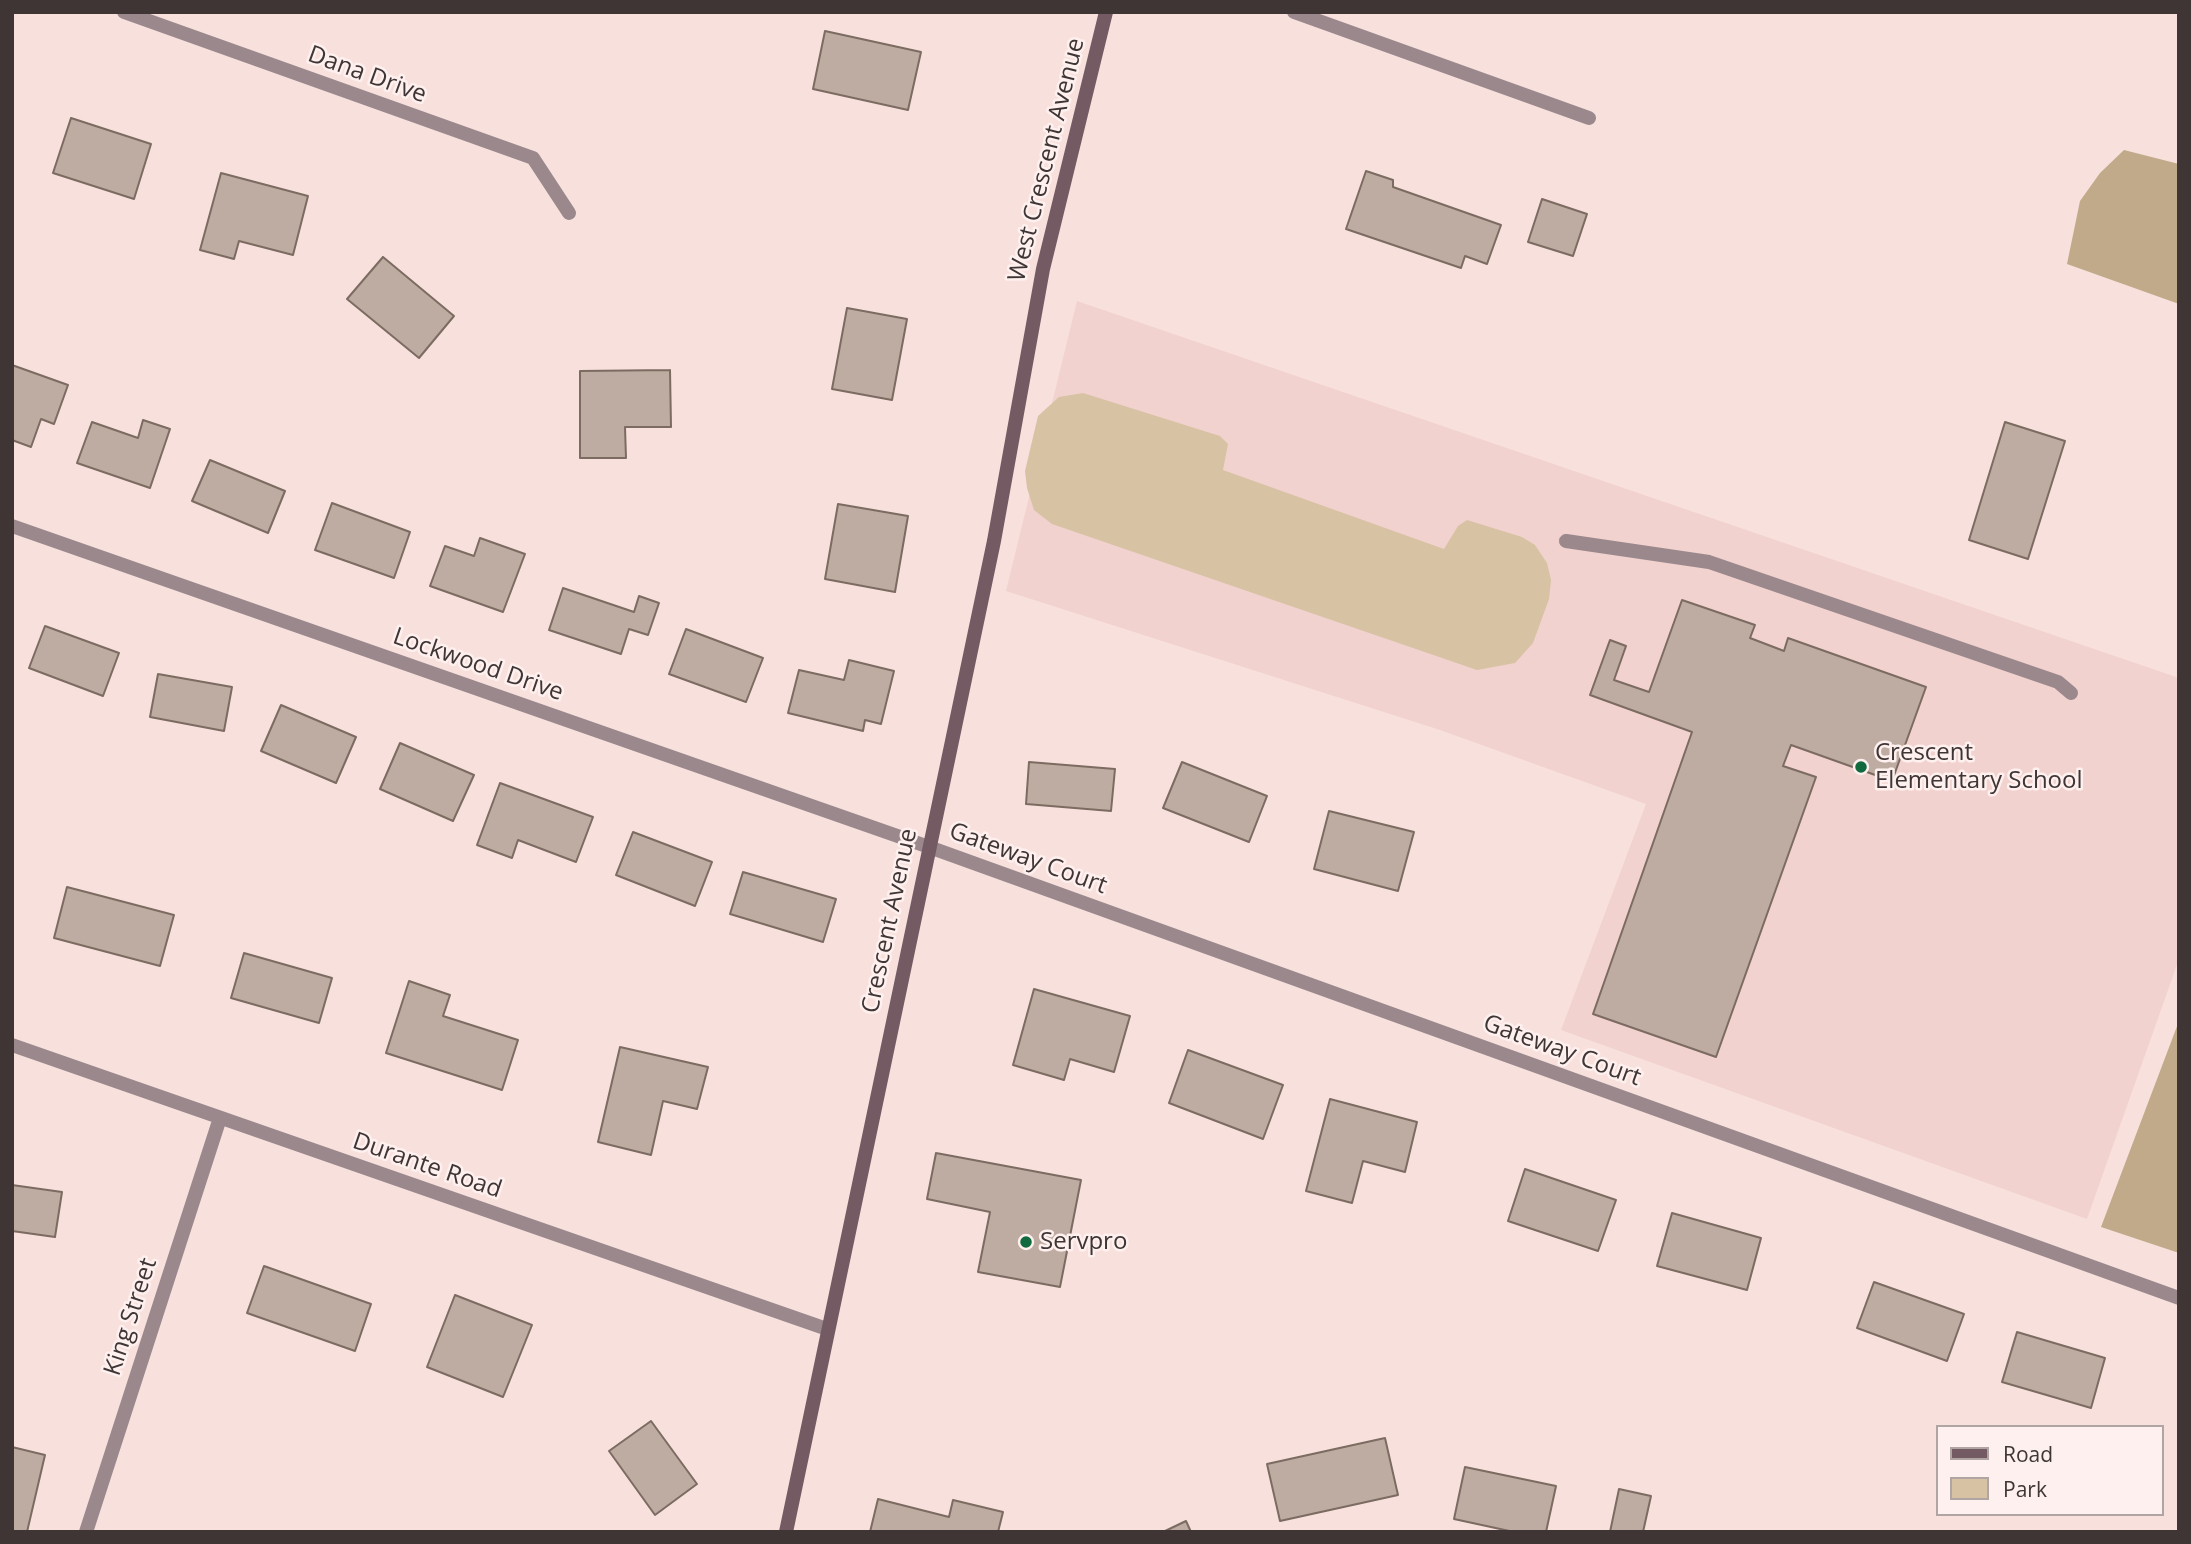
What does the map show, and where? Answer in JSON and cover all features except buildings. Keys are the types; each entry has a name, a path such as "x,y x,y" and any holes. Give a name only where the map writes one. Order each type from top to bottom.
{"main road":[{"name":"West Crescent Avenue","path":"1034,318 1107,12"},
{"name":"Crescent Avenue","path":"786,1532 994,541 1034,318"}],"street":[{"name":"Dana Drive","path":"124,12 533,158 569,213"},
{"path":"1294,12 1589,118"},
{"name":"Lockwood Drive","path":"12,526 929,847"},
{"path":"1566,541 1709,562 2058,682 2071,693"},
{"name":"Gateway Court","path":"929,847 2179,1298"},
{"name":"Durante Road","path":"12,1045 827,1329"},
{"name":"King Street","path":"86,1532 220,1118"}],"shaded area":[{"path":"2124,150 2179,164 2179,304 2067,264 2080,201 2100,173"},
{"name":"Crescent Elementary School","path":"1077,301 2179,678 2179,959 2087,1219 1561,1030 1646,804 1440,730 1006,591"},
{"path":"2179,1021 2179,1253 2101,1227"}],"green space":[{"path":"1083,393 1220,436 1228,444 1223,470 1444,549 1458,526 1467,520 1522,537 1535,545 1547,563 1551,580 1549,599 1533,643 1515,663 1477,670 1052,524 1034,510 1027,488 1025,471 1038,416 1059,397"}],"place":[{"name":"Crescent Elementary School","path":"1861,767"},
{"name":"Servpro","path":"1026,1242"}]}
